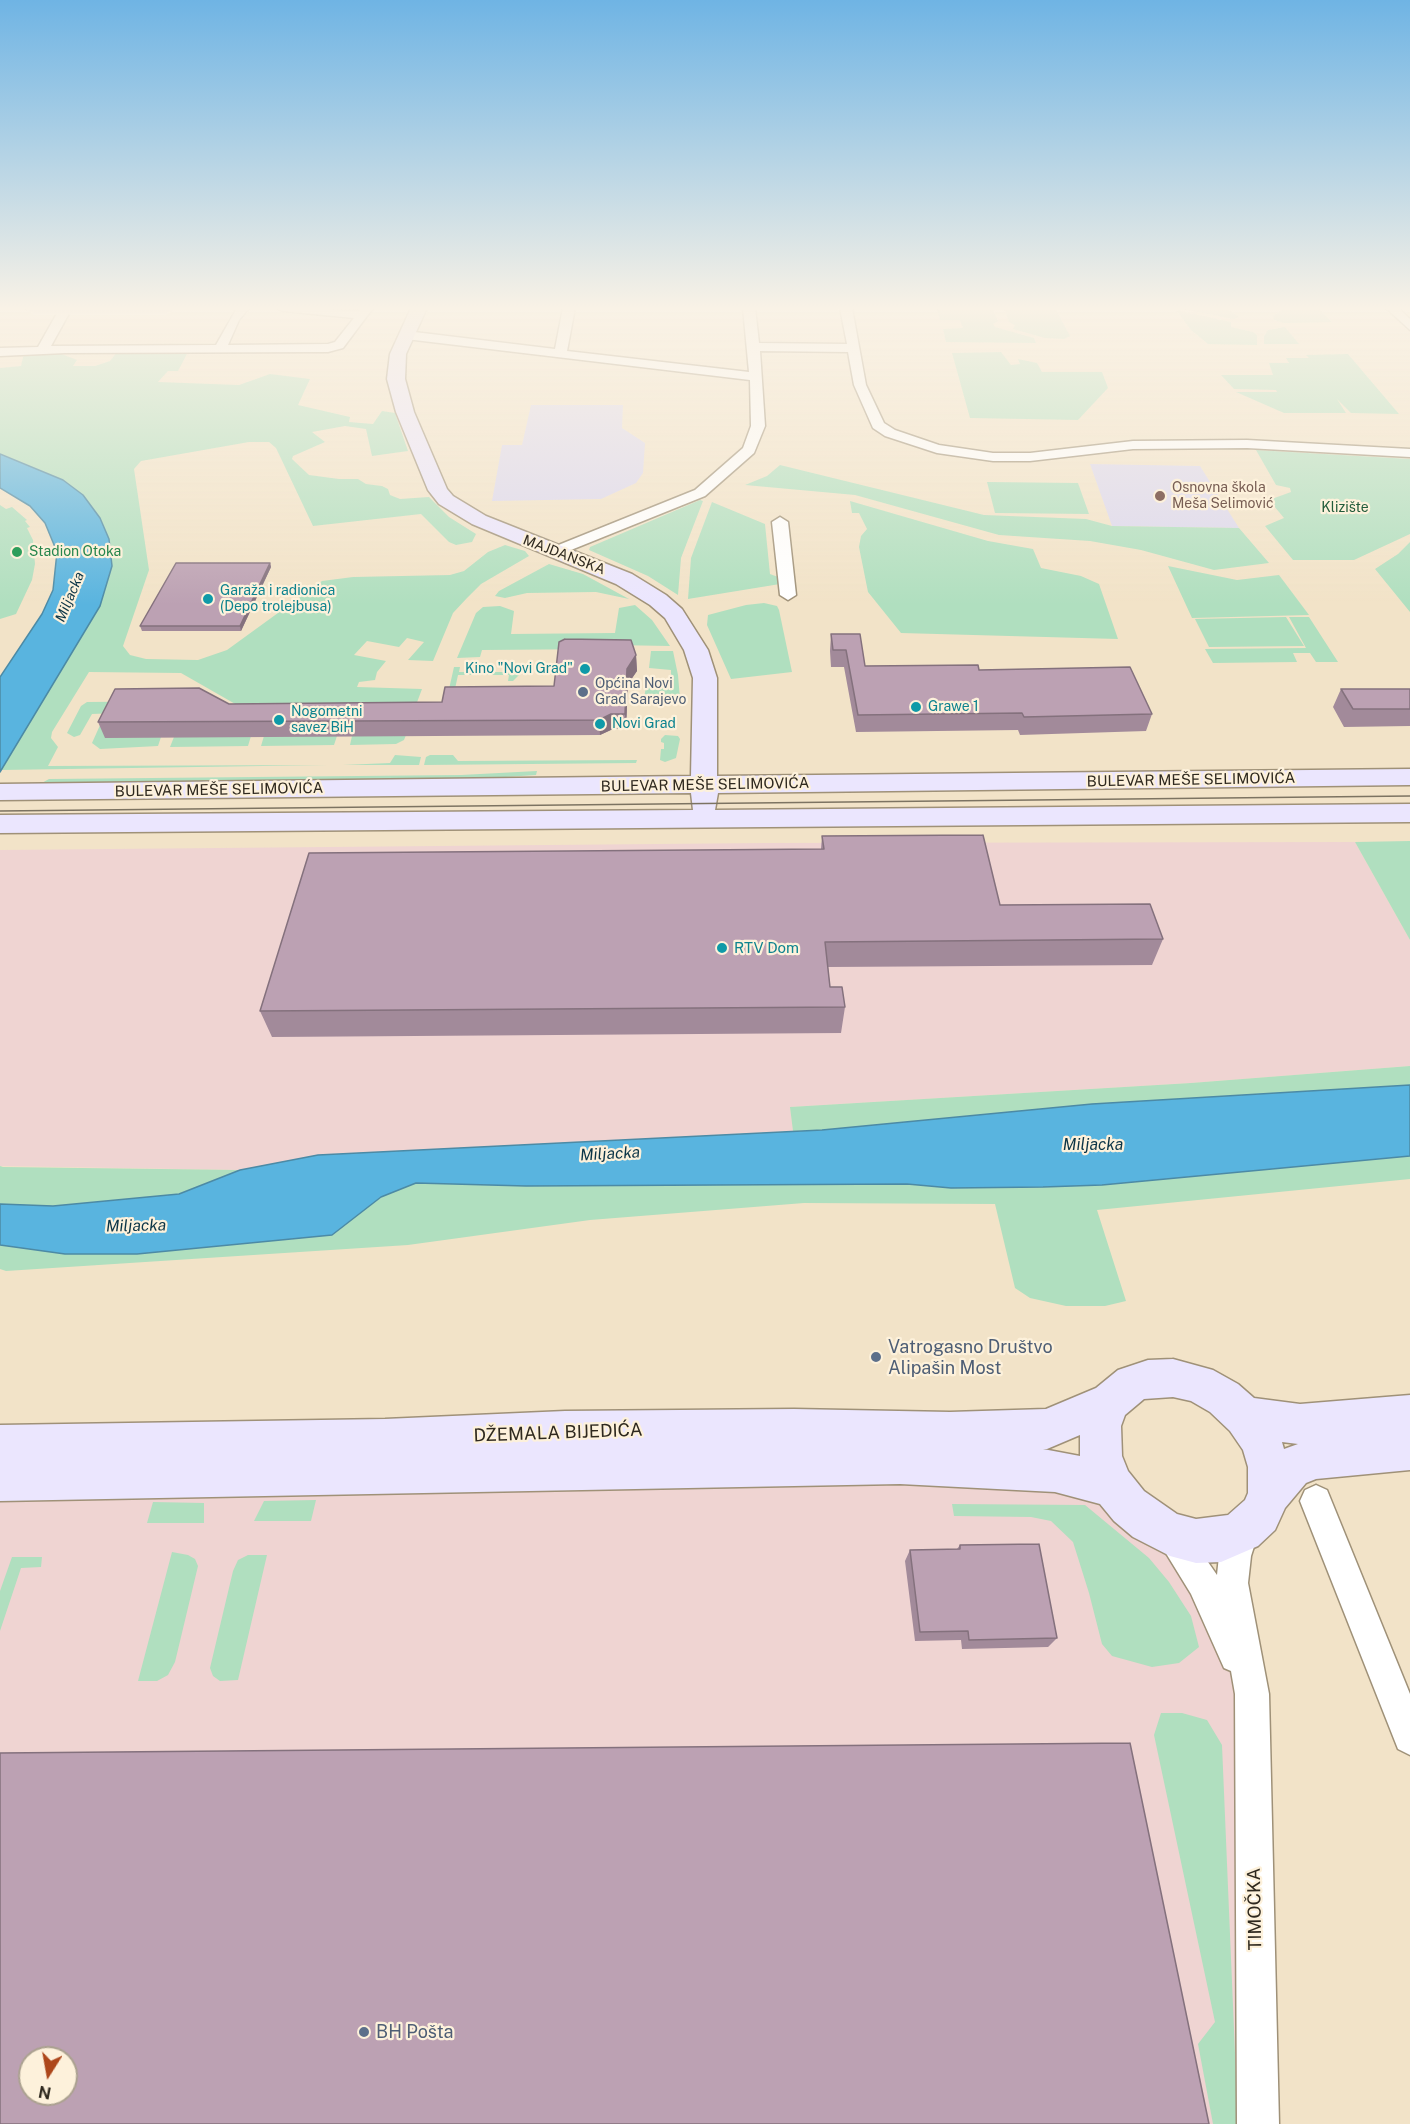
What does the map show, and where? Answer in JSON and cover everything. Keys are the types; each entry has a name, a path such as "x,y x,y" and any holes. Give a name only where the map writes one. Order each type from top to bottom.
{"street":[{"name":"MAJDANSKA","path":"404,407 438,490 446,500 478,520 582,560 642,589 674,614 688,634 705,678 704,819"},
{"path":"556,551 699,493 723,475 749,450 756,437 758,407"},
{"path":"870,407 878,425 890,433 937,449 993,457 1030,457 1133,445 1247,444 1410,453"},
{"path":"780,522 788,595"},
{"name":"BULEVAR MEŠE SELIMOVIĆA","path":"2,792 1410,777"},
{"name":"BULEVAR MEŠE SELIMOVIĆA","path":"0,824 1410,813"},
{"name":"DŽEMALA BIJEDIĆA","path":"0,1446 218,1440 385,1439 565,1431 794,1429 950,1432 1047,1429 1110,1402 1132,1384 1148,1379 1173,1378 1199,1384 1224,1398 1245,1417 1261,1441 1269,1467 1269,1493"},
{"path":"1110,1402 1100,1426 1099,1441 1106,1472 1113,1486 1129,1506 1148,1522 1170,1534 1196,1541 1221,1540 1243,1531"},
{"path":"1245,1417 1300,1424 1410,1414"},
{"name":"DŽEMALA BIJEDIĆA","path":"1243,1531 1260,1515 1269,1493 1292,1467 1316,1458 1410,1449"},
{"path":"0,1480 900,1463 1054,1471 1113,1486"},
{"path":"1316,1501 1410,1737"},
{"name":"TIMOČKA","path":"1243,1531 1235,1556 1232,1583 1252,1694 1258,2124"},
{"name":"TIMOČKA","path":"1170,1534 1203,1582 1252,1694"}],"shaded area":[{"path":"531,407 623,407 622,428 645,443 643,473 636,483 601,499 492,501 502,445 522,445"},
{"name":"Osnovna škola Meša Selimović","path":"1090,464 1200,466 1239,528 1112,526"},
{"path":"1355,842 1410,940 1410,1066 1191,1083 790,1107 793,1131 318,1155 240,1170 0,1166 0,850 767,843"},
{"path":"0,1449 1113,1486 1211,1608 1236,1691 1263,2124 0,2124"}],"green space":[{"path":"0,407 307,407 350,417 349,422 373,424 382,411 395,413 408,451 372,456 366,429 345,426 312,432 325,442 293,456 292,459 309,475 358,479 366,484 382,486 388,489 390,495 400,499 429,497 449,517 476,534 472,542 456,545 449,542 421,514 313,526 276,448 269,442 249,442 141,461 134,469 149,570 123,646 130,655 146,659 198,660 227,650 322,581 353,577 450,575 464,571 488,552 505,545 525,551 529,556 481,584 453,613 433,661 408,660 424,642 407,638 399,647 367,641 354,655 386,661 377,672 375,680 359,682 357,687 422,689 416,705 244,709 181,673 89,672 52,732 51,738 58,747 48,766 328,765 1,770 100,606 111,566 109,539 100,518 63,480 0,454"},
{"path":"967,407 1090,407 1078,420 970,418"},
{"path":"1271,407 1342,407 1346,413 1284,413"},
{"path":"1345,407 1393,407 1399,414 1351,413"},
{"name":"Klizište","path":"1256,450 1410,459 1410,534 1354,560 1293,560 1265,526 1284,518 1269,500 1291,492 1290,488 1276,485"},
{"path":"780,465 984,515 1086,519 1112,526 1239,528 1269,563 1214,570 1141,550 1090,541 999,535 855,495 745,485 767,476"},
{"path":"987,482 1078,483 1089,514 995,513"},
{"path":"700,500 703,501 681,558 678,595 648,576 589,550 590,547"},
{"path":"850,501 988,541 1033,549 1041,568 1081,576 1099,584 1118,639 901,633 868,592 859,547 861,536 867,529 859,513 852,513"},
{"path":"712,502 765,524 770,574 778,577 780,584 688,599 691,558"},
{"name":"Stadion Otoka","path":"0,505 6,509 12,507 27,520 25,521 30,527 27,528 33,540 35,564 32,580 16,614 0,619"},
{"path":"1410,542 1410,612 1375,569 1398,554"},
{"path":"549,564 583,574 629,599 596,592 527,593 505,598 495,596 499,591"},
{"path":"1168,566 1237,580 1279,575 1309,615 1192,618"},
{"path":"764,603 777,606 779,610 792,672 731,679 707,625 708,615 746,605"},
{"path":"635,605 652,620 670,646 613,645 612,649 482,650 480,657 457,658 476,613 483,607 500,606 514,611 511,634 615,633 619,608"},
{"path":"1286,617 1304,646 1209,647 1195,619"},
{"path":"1289,617 1309,617 1338,662 1316,662 1310,653 1293,653 1297,662 1213,663 1205,649 1306,648"},
{"path":"651,651 673,651 680,699 644,699 646,686 671,686 671,670 649,668"},
{"path":"511,666 519,668 521,673 513,681 508,681 509,675 458,675 453,698 447,698 454,667 460,667 459,672 510,672"},
{"path":"197,701 117,713 92,714 80,735 74,737 67,733 81,706 87,702"},
{"path":"101,723 161,737 158,746 100,749 92,743"},
{"path":"406,735 404,740 396,744 350,745 352,736"},
{"path":"665,735 678,736 680,739 676,758 665,762 660,760 661,749 664,749 661,739"},
{"path":"251,736 248,746 170,747 174,737"},
{"path":"264,736 337,736 334,745 261,746"},
{"path":"395,755 421,757 419,765 343,765 390,763"},
{"path":"453,755 458,761 637,760 636,763 424,765 426,757"},
{"path":"537,771 536,775 476,779 38,785 49,779 461,775"},
{"path":"1410,841 1410,940 1355,842"},
{"path":"1410,1066 1410,1085 1092,1104 822,1130 793,1131 790,1107 1191,1083"},
{"path":"1410,1156 1410,1179 1097,1210 1126,1301 1105,1306 1066,1306 1030,1298 1015,1288 995,1204 804,1203 590,1220 408,1245 6,1271 0,1269 0,1245 65,1254 137,1254 332,1235 381,1197 416,1183 526,1186 907,1184 951,1188 1043,1187 1102,1185"},
{"path":"0,1166 240,1170 179,1194 53,1206 6,1207 0,1204"},
{"path":"316,1500 311,1521 254,1521 264,1501"},
{"path":"153,1502 204,1503 204,1523 147,1523"},
{"path":"952,1504 1085,1505 1149,1558 1169,1582 1191,1616 1199,1647 1179,1663 1152,1667 1112,1656 1102,1644 1073,1542 1051,1521 1031,1517 954,1516"},
{"path":"172,1552 188,1555 195,1559 198,1566 175,1662 168,1675 157,1681 138,1681"},
{"path":"248,1555 267,1555 238,1680 220,1681 213,1676 210,1668 233,1571 238,1560"},
{"path":"12,1557 42,1557 41,1567 21,1568 0,1631 0,1591"},
{"path":"1161,1713 1182,1713 1207,1720 1222,1745 1238,2124 1213,2124 1198,2044 1215,2022 1154,1735"}],"water":[{"name":"Miljacka","path":"0,454 63,480 83,495 100,518 109,539 112,566 100,606 0,772 0,677 42,614 53,590 57,552 45,523 30,506 0,488"},
{"name":"Miljacka","path":"1410,1085 1410,1156 1102,1185 1043,1187 951,1188 907,1184 526,1186 416,1183 381,1197 332,1235 137,1254 65,1254 0,1245 0,1204 53,1206 179,1194 240,1170 318,1155 822,1130 1092,1104"}],"building":[{"name":"Garaža i radionica (Depo trolejbusa)","path":"176,563 270,563 240,626 140,626"},
{"path":"831,634 860,634 865,666 978,665 979,670 1130,667 1152,714 1024,717 1022,713 858,715 846,650 833,650"},
{"path":"565,639 631,640 636,655 627,669 625,714 611,714 599,720 98,722 115,689 199,688 229,704 442,702 445,687 554,686 559,642"},
{"path":"1341,689 1410,689 1410,709 1353,709"},
{"name":"RTV Dom","path":"983,835 1000,905 1150,904 1163,939 825,942 830,987 842,987 845,1007 260,1011 309,853 824,849 822,836"},
{"path":"1039,1544 1057,1638 969,1640 968,1631 920,1632 910,1550 960,1549 960,1545"},
{"path":"1130,1743 1209,2124 0,2124 0,1753"}],"tram line":[{"path":"0,811 1410,796"}],"place":[{"name":"Osnovna škola Meša Selimović","path":"1160,496"},
{"name":"Stadion Otoka","path":"17,552"},
{"name":"Garaža i radionica (Depo trolejbusa)","path":"208,599"},
{"name":"Kino \"Novi Grad\"","path":"585,669"},
{"name":"Općina Novi Grad Sarajevo","path":"583,692"},
{"name":"Grawe 1","path":"916,707"},
{"name":"Nogometni savez BiH","path":"279,720"},
{"name":"Novi Grad","path":"600,724"},
{"name":"RTV Dom","path":"722,948"},
{"name":"Vatrogasno Društvo Alipašin Most","path":"876,1357"},
{"name":"BH Pošta","path":"364,2032"}]}
